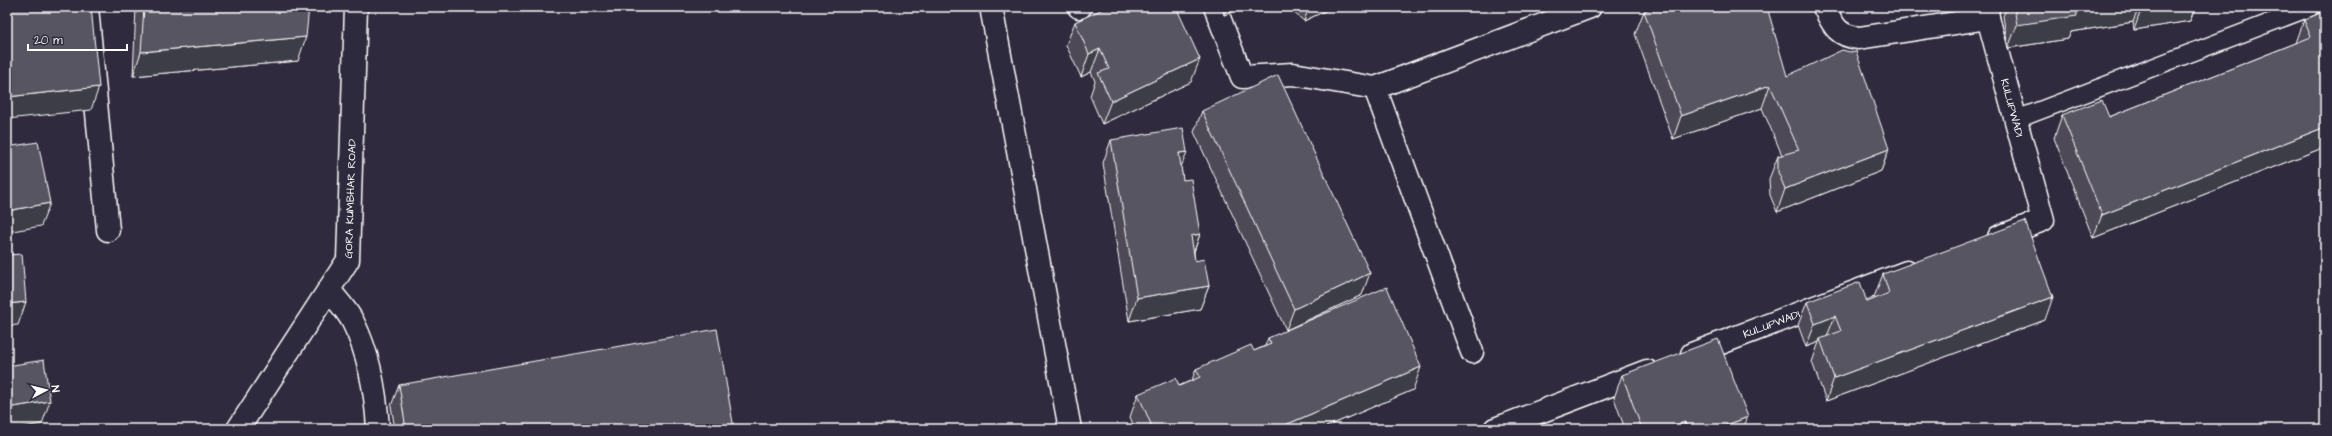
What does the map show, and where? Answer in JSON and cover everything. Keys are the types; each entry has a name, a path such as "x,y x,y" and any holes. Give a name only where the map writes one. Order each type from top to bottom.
{"street":[{"path":"87,7 108,230"},
{"name":"GORA KUMBHAR ROAD","path":"238,429 348,260 356,7"},
{"path":"991,7 1070,429"},
{"path":"1215,7 1242,77 1293,74 1375,88 1590,7"},
{"path":"1824,7 1834,27 1846,37 1859,38 1988,13"},
{"name":"KULUPWADI","path":"1983,243 2043,220 2015,120 1988,13"},
{"path":"1375,88 1472,352"},
{"name":"KULUPWADI","path":"1495,429 1923,266"},
{"path":"329,290 352,320 363,348 376,404 378,429"}],"lane":[{"path":"2015,120 2311,7"}],"building":[{"path":"91,7 99,87 7,97 7,8"},
{"path":"144,7 309,7 306,37 141,52"},
{"path":"1107,7 1115,7 1116,9 1120,7 1176,7 1200,59 1111,101 1098,73 1109,69 1100,49 1089,54 1075,22"},
{"path":"1655,7 1767,7 1787,76 1842,50 1850,52 1856,51 1889,149 1785,189 1778,172 1778,156 1799,150 1770,85 1681,116 1644,11"},
{"path":"2014,7 2090,7 2076,9 2077,16 2017,25"},
{"path":"2325,11 2325,127 2102,215 2062,115 2102,100 2109,117 2311,37 2304,20"},
{"path":"1278,75 1370,273 1294,309 1202,111"},
{"path":"1183,128 1187,152 1179,153 1183,180 1191,179 1200,234 1191,236 1195,261 1204,259 1209,286 1137,298 1111,140"},
{"path":"38,142 50,203 7,211 7,147"},
{"path":"2025,221 2053,297 1834,378 1820,339 1841,331 1835,316 1815,324 1807,302 1860,282 1867,302 1889,293 1883,274"},
{"path":"22,254 26,302 7,304 7,255"},
{"path":"1387,287 1421,367 1276,429 1153,429 1138,394 1176,378 1179,386 1200,377 1196,369 1251,345 1254,351 1271,344 1268,338"},
{"path":"717,329 734,429 406,429 399,385"},
{"path":"1718,339 1748,417 1716,429 1687,429 1685,422 1666,429 1642,429 1622,375"},
{"path":"44,360 50,401 7,408 7,366"}]}
